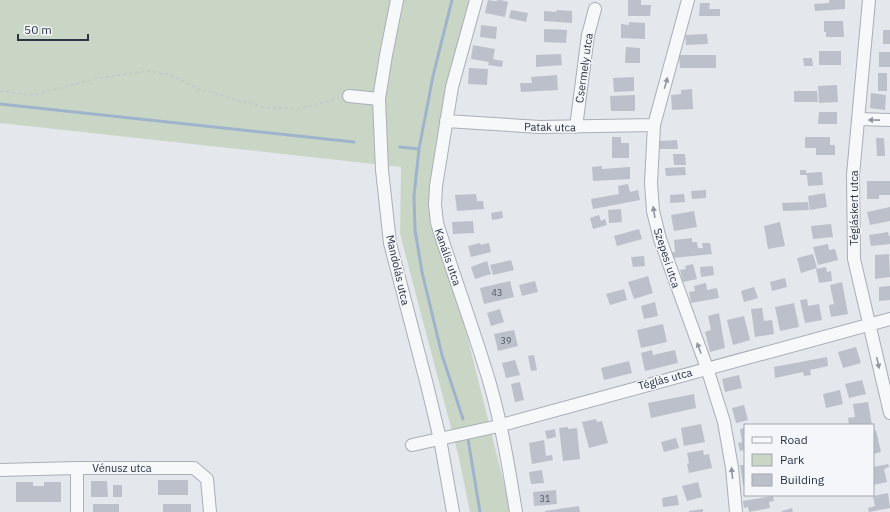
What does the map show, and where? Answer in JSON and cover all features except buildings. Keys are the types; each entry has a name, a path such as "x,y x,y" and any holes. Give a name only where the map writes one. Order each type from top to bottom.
{"street":[{"name":"Mandolás utca","path":"397,0 379,99 382,170 390,243 440,440 453,512"},
{"name":"Kanális utca","path":"476,0 452,87 436,186 435,205 437,223 477,340 500,425 516,512"},
{"name":"Szepesi utca","path":"688,0 654,126 651,183 653,211 660,239 724,422 732,468 736,512"},
{"name":"Tégláskert utca","path":"868,0 853,175 854,259 890,413"},
{"name":"Csermely utca","path":"576,127 588,35 595,9"},
{"path":"348,96 379,99"},
{"path":"858,119 890,120"},
{"name":"Patak utca","path":"446,121 526,126 654,126"},
{"name":"Téglás utca","path":"412,445 440,440 500,425 890,319"},
{"path":"77,468 77,512"},
{"name":"Vénusz utca","path":"0,470 77,468 194,468 207,479 210,512"}],"path":[{"path":"0,91 33,95 98,78 148,71 172,75 199,89 263,107 299,109 348,96"}],"green space":[{"path":"0,0 475,0 432,214 468,339 511,512 470,512 459,458 400,234 401,167 0,123"}],"waterway":[{"path":"400,147 419,149 433,76 452,0"},
{"path":"0,104 354,142"},
{"path":"419,149 414,196 415,230 422,272 442,355 463,419"},
{"path":"468,439 480,512"}]}
